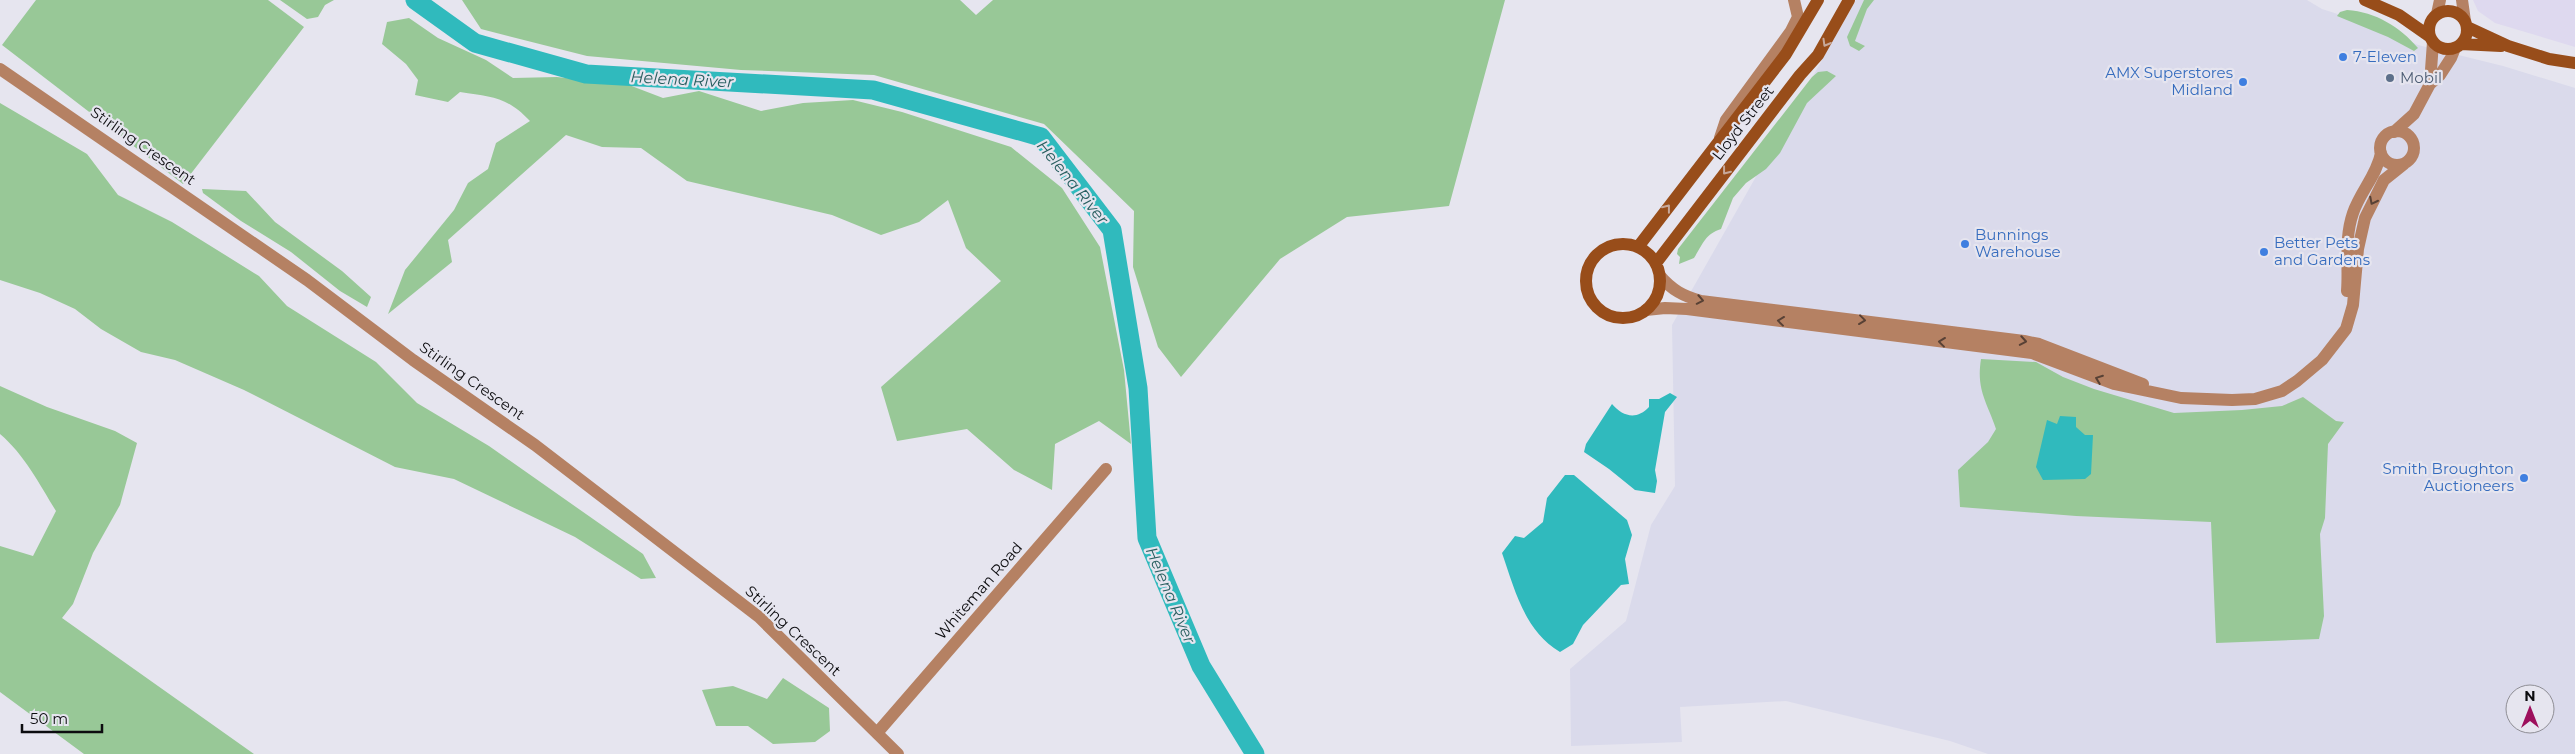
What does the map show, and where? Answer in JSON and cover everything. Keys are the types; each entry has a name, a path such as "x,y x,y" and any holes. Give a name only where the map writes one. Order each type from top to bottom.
{"main road":[{"name":"Lloyd Street","path":"1638,247 1786,54 1818,0"},
{"name":"Lloyd Street","path":"1656,263 1800,75 1818,55 1849,0"},
{"path":"2365,0 2399,15 2443,48 2458,46 2508,46"},
{"path":"2399,15 2435,16 2450,11 2461,16 2466,24 2467,34 2458,46"},
{"path":"2431,39 2430,24 2435,16"},
{"path":"2466,24 2508,46 2549,59 2575,71"},
{"path":"2549,59 2575,63"},
{"path":"1616,244 1638,247 1648,253 1656,263 1660,276 1657,295 1646,310 1629,317 1610,316 1594,305 1586,287 1589,265 1600,252 1616,244"}],"street":[{"path":"1720,140 1726,120 1791,31 1798,17 1794,0"},
{"path":"2435,16 2440,0"},
{"path":"2462,0 2466,24"},
{"path":"2430,84 2431,39"},
{"path":"2332,349 2345,303 2347,242 2353,213 2379,164 2381,142 2384,137 2394,132 2414,114 2430,84 2440,76 2458,46"},
{"name":"Stirling Crescent","path":"0,69 299,275 413,360 535,445 759,617 898,754"},
{"path":"1646,310 1665,308 1687,309 2032,353 2114,384 2180,398 2232,400 2255,398 2282,391 2310,372 2332,349 2346,329 2353,304 2358,249 2365,218 2384,180 2412,157 2414,114"},
{"path":"2394,132 2404,133 2412,140 2414,146"},
{"path":"2381,153 2392,164 2404,164"},
{"path":"1660,276 1670,287 1685,296 1701,301 1933,328 2039,344 2180,398"},
{"name":"Whiteman Road","path":"877,733 1106,469"}],"shaded area":[{"path":"1856,0 2307,0 2322,9 2384,29 2418,45 2503,66 2575,88 2575,754 1988,754 1950,741 1786,701 1680,707 1682,742 1571,746 1570,669 1626,621 1651,525 1675,486 1672,325"},
{"path":"2473,0 2575,0 2575,47 2495,23 2478,11"}],"green space":[{"path":"36,0 268,0 304,27 183,184 2,45"},
{"path":"280,0 334,0 325,5 318,17 307,19"},
{"path":"462,0 960,0 976,15 993,0 1505,0 1449,206 1347,217 1280,259 1181,377 1158,347 1133,267 1134,211 1044,124 874,75 741,70 587,56 481,29"},
{"path":"1864,0 1874,0 1867,9 1855,41 1865,46 1859,51 1850,46 1847,37"},
{"path":"2347,10 2368,14 2387,22 2403,33 2418,48 2414,51 2388,37 2337,16 2340,12"},
{"path":"409,18 438,38 486,60 513,78 557,77 629,85 663,98 699,91 761,111 803,103 853,100 902,112 1011,147 1062,188 1100,247 1124,370 1131,444 1099,421 1055,444 1052,490 1014,470 967,429 897,441 881,387 1001,281 966,248 948,200 919,222 881,235 832,215 687,181 641,148 602,147 566,135 448,240 452,262 388,314 405,270 454,210 468,183 488,169 496,143 530,121 506,102 490,97 460,92 448,102 415,95 418,80 406,64 382,44 387,22"},
{"path":"1827,71 1836,76 1807,103 1780,153 1766,169 1746,183 1733,198 1721,229 1708,237 1694,258 1679,264 1678,249 1812,77 1818,72"},
{"path":"0,103 87,154 118,195 172,222 259,276 287,306 376,362 417,403 489,446 643,554 656,578 641,579 575,537 454,479 395,467 244,390 175,360 141,352 101,329 75,309 40,293 0,280"},
{"path":"202,189 246,191 275,222 342,271 371,297 367,307 340,291 291,252 241,221 203,193"},
{"path":"1981,359 2036,362 2063,377 2094,389 2174,413 2282,406 2303,397 2336,421 2344,422 2328,444 2325,518 2320,534 2324,616 2319,639 2216,643 2211,522 2076,516 1960,507 1958,470 1988,442 1996,429 1981,388"},
{"path":"0,386 47,407 115,431 137,443 120,505 93,553 73,604 62,618 254,754 84,754 0,692 0,546 33,556 56,511 24,460 0,434"},
{"path":"783,678 829,708 830,731 815,742 773,744 748,726 716,726 702,690 733,686 767,699"}],"water":[{"path":"1670,393 1677,397 1665,412 1655,470 1657,481 1655,493 1635,490 1584,452 1586,444 1612,404 1625,414 1635,415 1640,414 1649,407 1649,399 1659,399"},
{"path":"2060,416 2076,417 2076,427 2085,435 2093,435 2091,474 2085,479 2043,480 2036,467 2047,420 2057,424"},
{"path":"1565,475 1574,475 1627,520 1632,535 1625,559 1629,584 1621,585 1583,625 1573,644 1560,652 1548,643 1529,621 1522,608 1502,553 1515,536 1524,538 1543,522 1547,498"}],"waterway":[{"name":"Helena River","path":"415,0 475,43 586,74 873,90 1041,137 1112,230 1138,388 1147,538 1201,666 1255,754"}],"place":[{"name":"7-Eleven","path":"2343,57"},
{"name":"Mobil","path":"2390,78"},
{"name":"AMX Superstores Midland","path":"2243,82"},
{"name":"Bunnings Warehouse","path":"1965,244"},
{"name":"Better Pets and Gardens","path":"2264,252"},
{"name":"Smith Broughton Auctioneers","path":"2524,478"}]}
